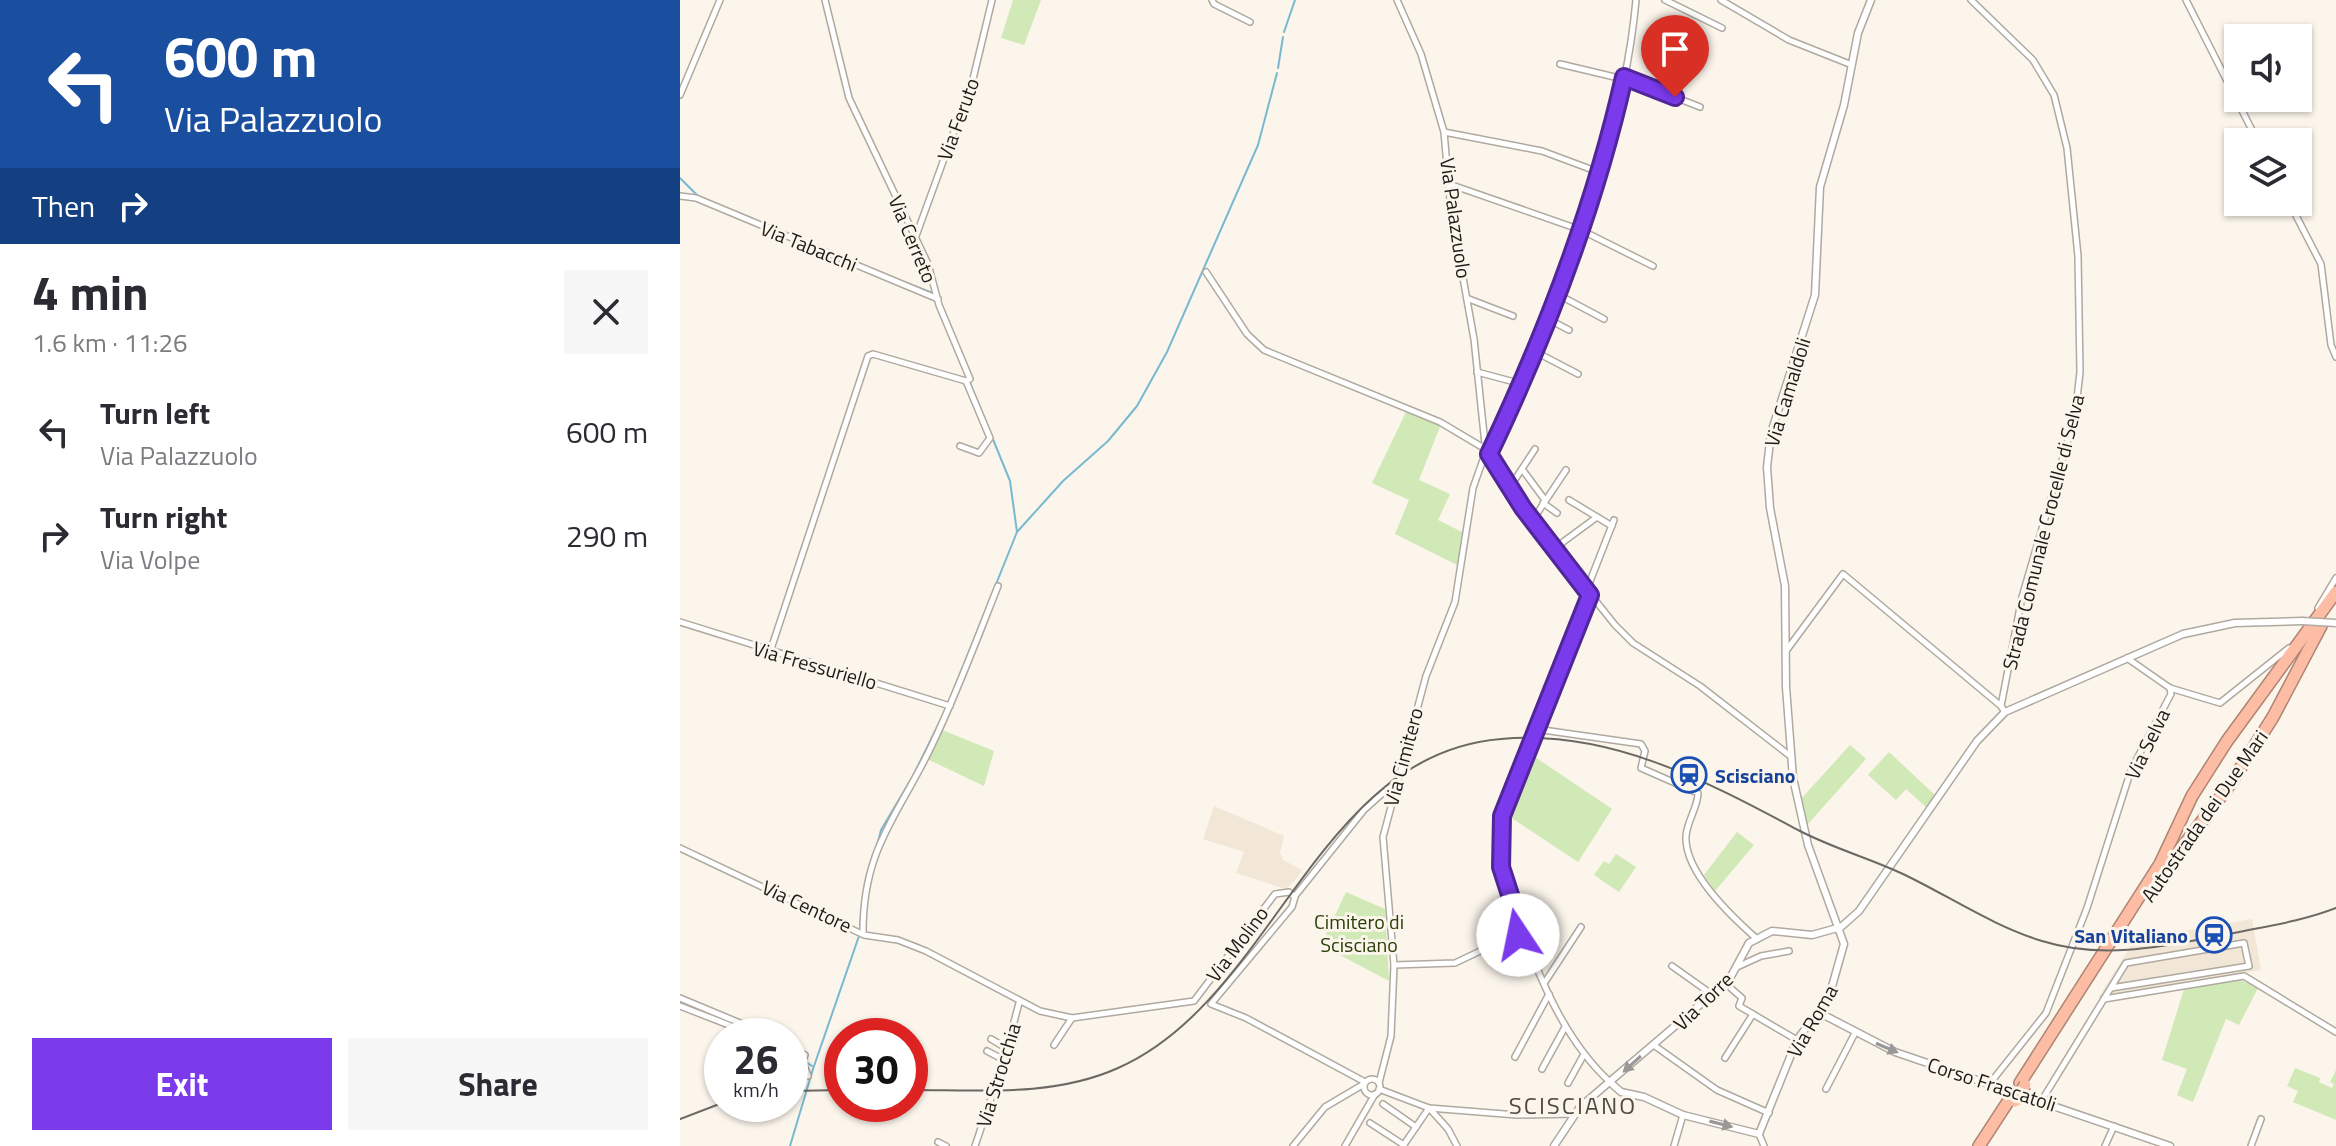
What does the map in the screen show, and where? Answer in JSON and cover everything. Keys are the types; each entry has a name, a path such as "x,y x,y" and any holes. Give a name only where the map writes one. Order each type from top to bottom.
{"highway":[{"name":"Autostrada dei Due Mari","path":"1985,1146 2160,864 2192,796 2227,741 2336,592"},
{"name":"Autostrada dei Due Mari","path":"1979,1146 2166,867 2231,783 2265,730 2336,602"}],"street":[{"path":"680,95 720,0"},
{"name":"Via Cerreto","path":"825,0 849,98 916,236 970,379 966,381 990,438 979,453 960,446"},
{"name":"Via Feruto","path":"916,236 973,79 992,0"},
{"path":"1212,0 1214,4 1250,22"},
{"name":"Via Palazzuolo","path":"1397,0 1421,54 1444,132 1487,449 1532,521 1633,643 1693,681 1789,755"},
{"path":"1206,272 1247,334 1264,350 1440,422 1487,449 1509,418 1601,173 1624,78 1636,0"},
{"path":"1665,0 1722,28"},
{"path":"1721,0 1789,40 1852,65"},
{"name":"Via Camaldoli","path":"1841,927 1808,845 1789,755 1785,586 1767,482 1769,445 1815,295 1820,187 1858,33 1871,0"},
{"name":"Strada Comunale Crocelle di Selva","path":"1971,0 2033,60 2054,95 2067,148 2078,256 2080,372 2075,416 2022,597 2003,709"},
{"path":"2186,0 2251,128"},
{"path":"1560,64 1624,78 1700,107"},
{"path":"1444,132 1542,151 1601,173"},
{"path":"1449,184 1581,230 1653,266"},
{"name":"Via Tabacchi","path":"680,196 696,198 938,299"},
{"path":"2296,216 2321,264 2331,345 2336,357"},
{"path":"1555,293 1604,319"},
{"path":"1469,299 1513,316"},
{"path":"1546,318 1569,330"},
{"path":"1534,351 1578,374"},
{"path":"770,652 868,356 873,354 966,381"},
{"path":"1477,372 1522,384"},
{"name":"Via Cimitero","path":"1378,1089 1391,1036 1394,968 1383,837 1395,782 1426,676 1455,602 1473,488 1487,449"},
{"path":"1510,487 1535,449"},
{"path":"1522,469 1544,502 1557,513"},
{"path":"1532,521 1566,470"},
{"path":"1569,500 1613,523 1502,816 1499,843 1501,867 1519,934 1526,942 1565,1027 1583,1056 1621,1092 1644,1097 1683,1115 1759,1134 1764,1146"},
{"path":"1557,552 1563,542 1597,517"},
{"path":"1786,651 1843,574 2003,709"},
{"path":"2170,688 2220,703 2281,656 2305,630 2336,578"},
{"path":"863,934 868,882 884,828 912,783 950,706 998,586"},
{"path":"1536,729 1641,744 1645,751 1641,768 1698,793 1687,827 1689,855 1727,912 1757,939 1772,931 1812,935 1841,927 1859,911 1977,741 2003,709 2170,639 2216,626 2268,620 2336,623"},
{"name":"Via Fressuriello","path":"680,622 950,706"},
{"name":"Via Selva","path":"1991,1082 2046,1013 2087,908 2131,770 2171,694 2170,688 2126,658"},
{"path":"1295,897 1364,810 1395,782"},
{"name":"Via Centore","path":"680,848 863,934 898,940 926,951 1019,1003"},
{"name":"Via Molino","path":"1019,1003 1072,1018 1194,1001 1275,894 1286,892 1295,897 1292,907 1211,1004 1246,1018 1366,1082"},
{"path":"1545,982 1581,927"},
{"name":"Via Roma","path":"1759,1134 1797,1040 1818,1012 1840,968 1844,944 1841,927"},
{"path":"1394,968 1405,964 1455,963 1519,934"},
{"name":"Via Torre","path":"1554,1146 1574,1114 1725,983 1737,967 1746,946 1757,939"},
{"path":"2042,1100 2126,963 2244,943 2249,966 2111,988"},
{"path":"1737,967 1761,956 1789,951"},
{"path":"1392,952 1405,964"},
{"path":"1672,966 1710,993"},
{"path":"2104,999 2244,976 2336,1032"},
{"path":"1725,983 1742,998 1739,1006 1797,1040"},
{"path":"1515,1057 1550,993"},
{"path":"680,998 728,1018"},
{"name":"Via Strocchia","path":"975,1146 1004,1060 1019,1003"},
{"path":"680,1006 711,1018"},
{"name":"Corso Frascatoli","path":"1818,1012 1895,1052 1991,1082 2170,1146"},
{"path":"1725,1058 1753,1014"},
{"path":"1054,1045 1072,1018"},
{"path":"1542,1069 1565,1027"},
{"path":"1826,1089 1855,1033"},
{"path":"991,1039 1006,1048"},
{"path":"1655,1046 1717,1090 1769,1113"},
{"path":"987,1051 1004,1060"},
{"path":"1568,1083 1583,1056"},
{"path":"1293,1146 1325,1107 1366,1082 1381,1068"},
{"path":"1366,1082 1429,1108 1517,1115 1574,1114"},
{"path":"1366,1082 1368,1104"},
{"path":"1347,1094 1378,1089"},
{"path":"1345,1146 1378,1089"},
{"path":"1383,1104 1416,1127"},
{"path":"1370,1123 1403,1146 1429,1108"},
{"path":"1429,1108 1448,1129 1457,1146"},
{"path":"1674,1146 1683,1115"},
{"path":"2251,1146 2261,1119"},
{"path":"2105,1146 2114,1125"},
{"path":"938,1142 946,1146"}],"shaded area":[{"path":"1214,806 1284,836 1280,853 1283,860 1302,870 1286,889 1236,873 1244,852 1203,839"},
{"path":"2252,919 2261,970 2098,998 2135,939"}],"green space":[{"path":"1013,0 1041,0 1024,45 1001,38"},
{"path":"1407,410 1441,424 1419,480 1450,494 1438,520 1462,532 1459,566 1395,534 1409,500 1372,483"},
{"path":"942,730 994,751 984,786 927,759"},
{"path":"1850,745 1866,759 1807,825 1800,800"},
{"path":"1889,752 1936,796 1927,808 1906,789 1896,800 1868,775"},
{"path":"1532,755 1612,809 1578,862 1507,815"},
{"path":"1737,832 1754,845 1715,891 1704,875"},
{"path":"1616,854 1636,867 1619,892 1594,875 1604,861 1609,864"},
{"name":"Cimitero di Scisciano","path":"1346,892 1385,909 1389,981 1321,945"},
{"path":"2239,979 2258,988 2239,1025 2226,1019 2193,1102 2177,1095 2187,1069 2162,1060 2184,989"},
{"path":"2295,1068 2320,1078 2319,1082 2332,1088 2334,1084 2330,1082 2336,1070 2336,1120 2293,1102 2298,1091 2287,1086"}],"waterway":[{"path":"1284,32 1295,0"},
{"path":"1278,68 1283,37"},
{"path":"949,701 1017,532 1063,481 1108,441 1137,406 1167,352 1258,145 1277,73"},
{"path":"680,178 699,197"},
{"path":"904,282 930,292"},
{"path":"970,383 1010,481 1017,532"},
{"path":"913,776 942,717"},
{"path":"863,900 881,830 910,781"},
{"path":"860,927 862,907"},
{"path":"790,1146 859,936"},
{"path":"680,1002 709,1013"},
{"path":"808,1063 812,1066"}],"railway":[{"path":"928,1090 1016,1090 1068,1084 1118,1068 1172,1035 1218,990 1339,831 1385,787 1438,755 1501,739 1541,738 1580,742 1656,762 1811,836 1903,874 2006,927 2066,947 2114,950 2162,946 2285,923 2336,908"},
{"path":"808,1091 824,1090"},
{"path":"680,1119 704,1110"}],"place":[{"name":"Scisciano","path":"1689,775"},
{"name":"San Vitaliano","path":"2214,935"}],"district":[{"name":"SCISCIANO","path":"1573,1105"}],"route":[{"path":"1518,935 1522,932 1501,867 1499,843 1502,816 1590,595 1523,508 1489,454 1509,418 1581,230 1601,173 1624,77 1675,97"}]}
